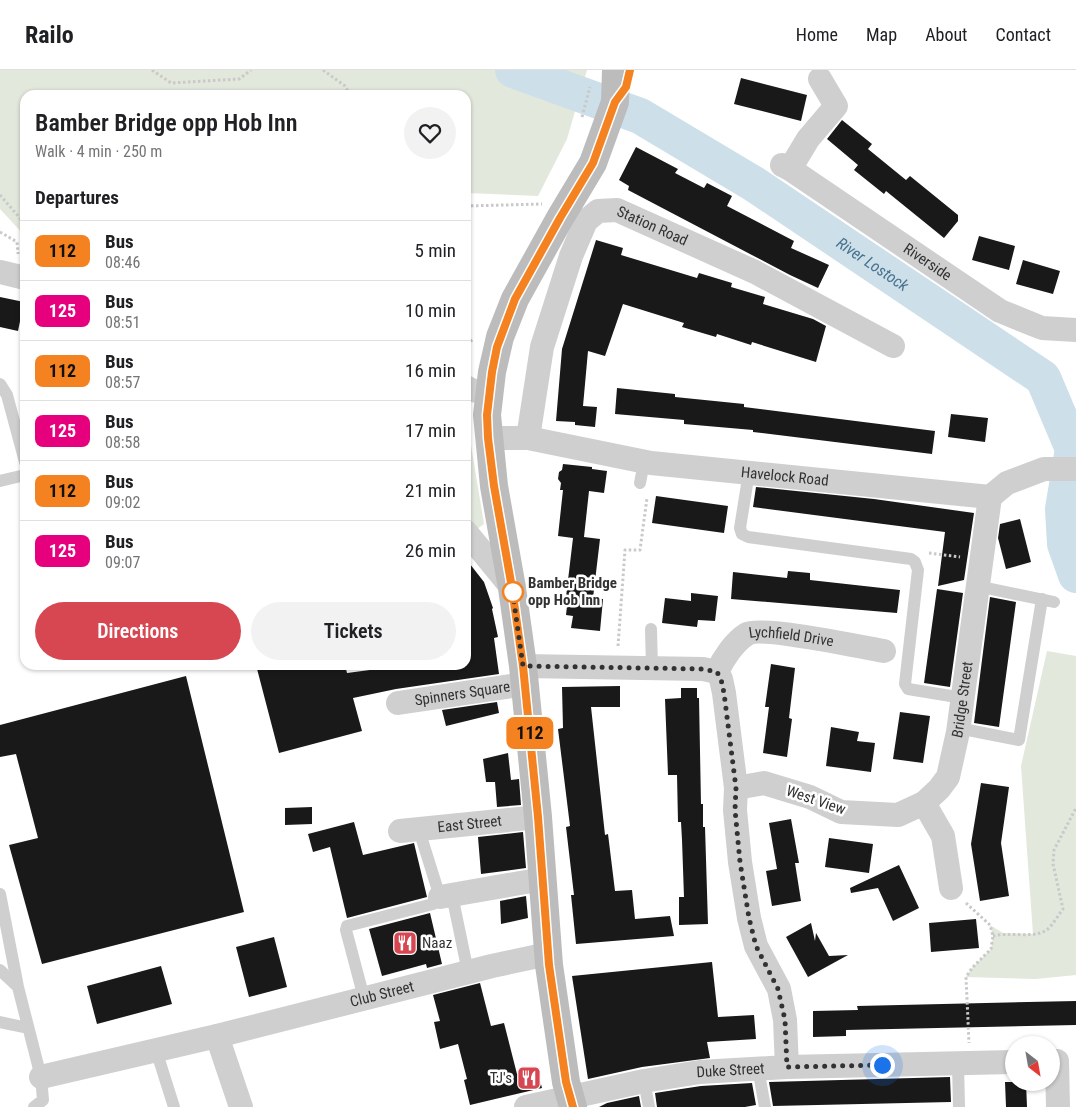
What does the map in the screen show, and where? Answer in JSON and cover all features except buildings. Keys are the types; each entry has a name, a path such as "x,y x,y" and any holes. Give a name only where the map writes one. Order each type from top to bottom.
{"main road":[{"path":"571,1102 548,954 538,817 524,675 512,588 494,486 487,415 478,390 515,299 593,163 613,110 626,87 630,70"},
{"path":"604,73 613,110"}],"street":[{"name":"Riverside","path":"820,79 836,106 786,167 1000,311 1042,328 1076,330"},
{"name":"Station Road","path":"528,438 542,346 547,329 570,256 586,221 598,211 617,210 755,272 893,346"},
{"path":"0,272 20,277"},
{"name":"Havelock Road","path":"488,438 528,438 645,469 750,472 990,497"},
{"path":"990,497 1006,483 1044,469 1076,469"},
{"name":"Bridge Street","path":"924,803 939,789 948,777 963,698 980,560 990,497"},
{"path":"471,538 512,588"},
{"name":"Lychfield Drive","path":"717,672 726,654 748,633 770,632 884,651"},
{"path":"524,675 616,667 652,670 703,669 717,672 721,679 724,693 736,788 735,810 740,862 749,918 756,946 778,989 785,1020 787,1067"},
{"name":"Spinners Square","path":"398,703 524,675"},
{"name":"West View","path":"736,788 764,783 810,797 841,812 876,815 898,815 924,803"},
{"path":"924,803 943,836 951,888"},
{"name":"East Street","path":"410,831 538,817"},
{"path":"446,896 543,879"},
{"name":"Club Street","path":"41,1077 218,1036 468,972 548,954"},
{"path":"218,1036 241,1107"},
{"path":"1058,1107 1062,1061"},
{"name":"Duke Street","path":"571,1102 644,1081 700,1072 787,1067 1005,1062"},
{"path":"526,1107 571,1102"}],"lane":[{"path":"0,384 7,395 20,443"},
{"path":"750,472 740,528 742,534 748,537 911,559 915,562 918,570 905,684 908,689 963,698"},
{"path":"0,481 20,476"},
{"path":"958,728 1019,740 1048,601 977,586"},
{"path":"651,629 652,670"},
{"path":"410,831 446,896 468,972"},
{"path":"0,894 18,986 41,1077 43,1100 34,1107"},
{"path":"364,998 346,930 347,926 433,904 446,896"},
{"path":"0,970 18,986"},
{"path":"0,1022 28,1028"},
{"path":"156,1050 174,1107"},
{"path":"959,1107 964,1064"},
{"path":"758,1068 765,1107"},
{"path":"644,1081 649,1107"}],"path":[{"path":"152,70 171,83 239,79 251,70"},
{"path":"323,70 345,86 347,90"},
{"path":"586,105 604,73"},
{"path":"0,195 20,218"},
{"path":"471,206 545,204"},
{"path":"616,667 625,550 640,550 645,469"},
{"path":"915,562 925,552 980,560"},
{"path":"993,936 1003,933 1033,934 1046,931 1063,909 1053,864 1054,850 1076,808"},
{"path":"951,888 990,925 993,936 992,949 972,968 966,978 964,1064"}],"shaded area":[{"path":"0,70 587,70 567,139 538,196 471,193 471,90 20,90 20,231 0,209"},
{"path":"471,445 484,524 477,529 471,522"},
{"path":"1047,651 1076,656 1076,975 1036,979 966,977 972,968 991,949 993,936 990,925 1003,933 1033,934 1021,766"}],"waterway":[{"name":"River Lostock","path":"513,70 640,116 754,184 1043,378 1073,449 1063,509 1065,544 1076,575"}],"bus line":[{"name":"112","path":"573,1107 566,1082 549,965 538,817 523,666 512,588 494,486 487,415 497,347 515,299 560,218 584,181 611,118 615,102 626,87 630,70"}],"place":[{"name":"Bamber Bridge opp Hob Inn","path":"513,592"},
{"name":"Naaz","path":"405,943"},
{"name":"TJ's","path":"529,1078"}],"route":[{"path":"513,592 512,588 523,666 616,667 652,670 703,669 717,672 721,679 724,693 736,788 735,810 740,862 749,918 756,946 778,989 785,1020 787,1067 882,1065"}]}
